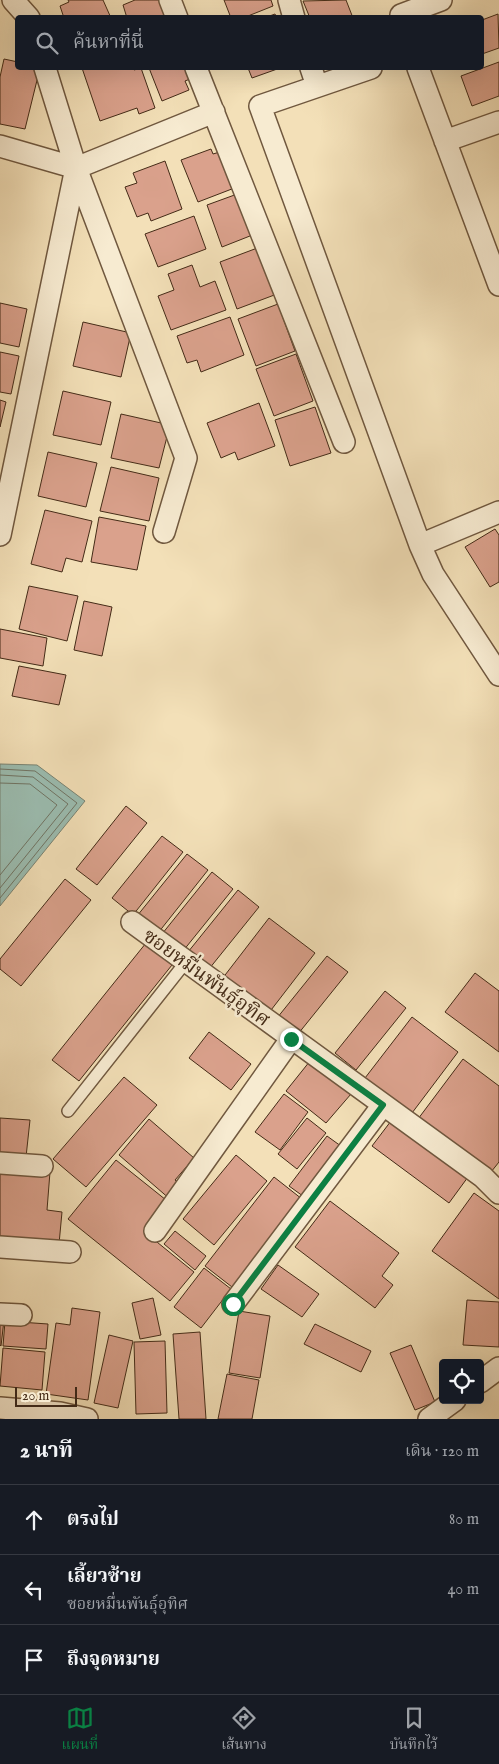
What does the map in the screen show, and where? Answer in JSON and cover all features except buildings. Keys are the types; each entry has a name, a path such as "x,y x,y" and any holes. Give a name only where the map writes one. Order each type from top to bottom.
{"street":[{"path":"13,0 26,15"},
{"path":"170,0 176,15"},
{"path":"288,0 293,15"},
{"path":"399,11 441,0"},
{"path":"46,70 76,168 186,458 164,532"},
{"path":"197,70 344,442"},
{"path":"358,70 314,77 260,106 432,574 499,675"},
{"path":"419,70 498,278"},
{"path":"0,146 76,168 214,112"},
{"path":"445,141 499,122"},
{"path":"0,535 76,168"},
{"path":"420,545 499,512"},
{"name":"ซอยหมื่นพันธุ์อุทิศ","path":"132,922 185,963 483,1177 499,1193"},
{"path":"155,1231 291,1039"},
{"path":"233,1304 383,1105"},
{"path":"0,1163 42,1166"},
{"path":"0,1246 70,1252"},
{"path":"0,1314 22,1315"},
{"path":"484,1379 499,1368"},
{"path":"429,1419 450,1404"},
{"path":"0,1408 60,1413 87,1419"}],"lane":[{"path":"68,1111 185,963"}],"water":[{"path":"0,764 37,765 85,801 0,906"}],"route":[{"path":"233,1304 383,1105 291,1039"}]}
